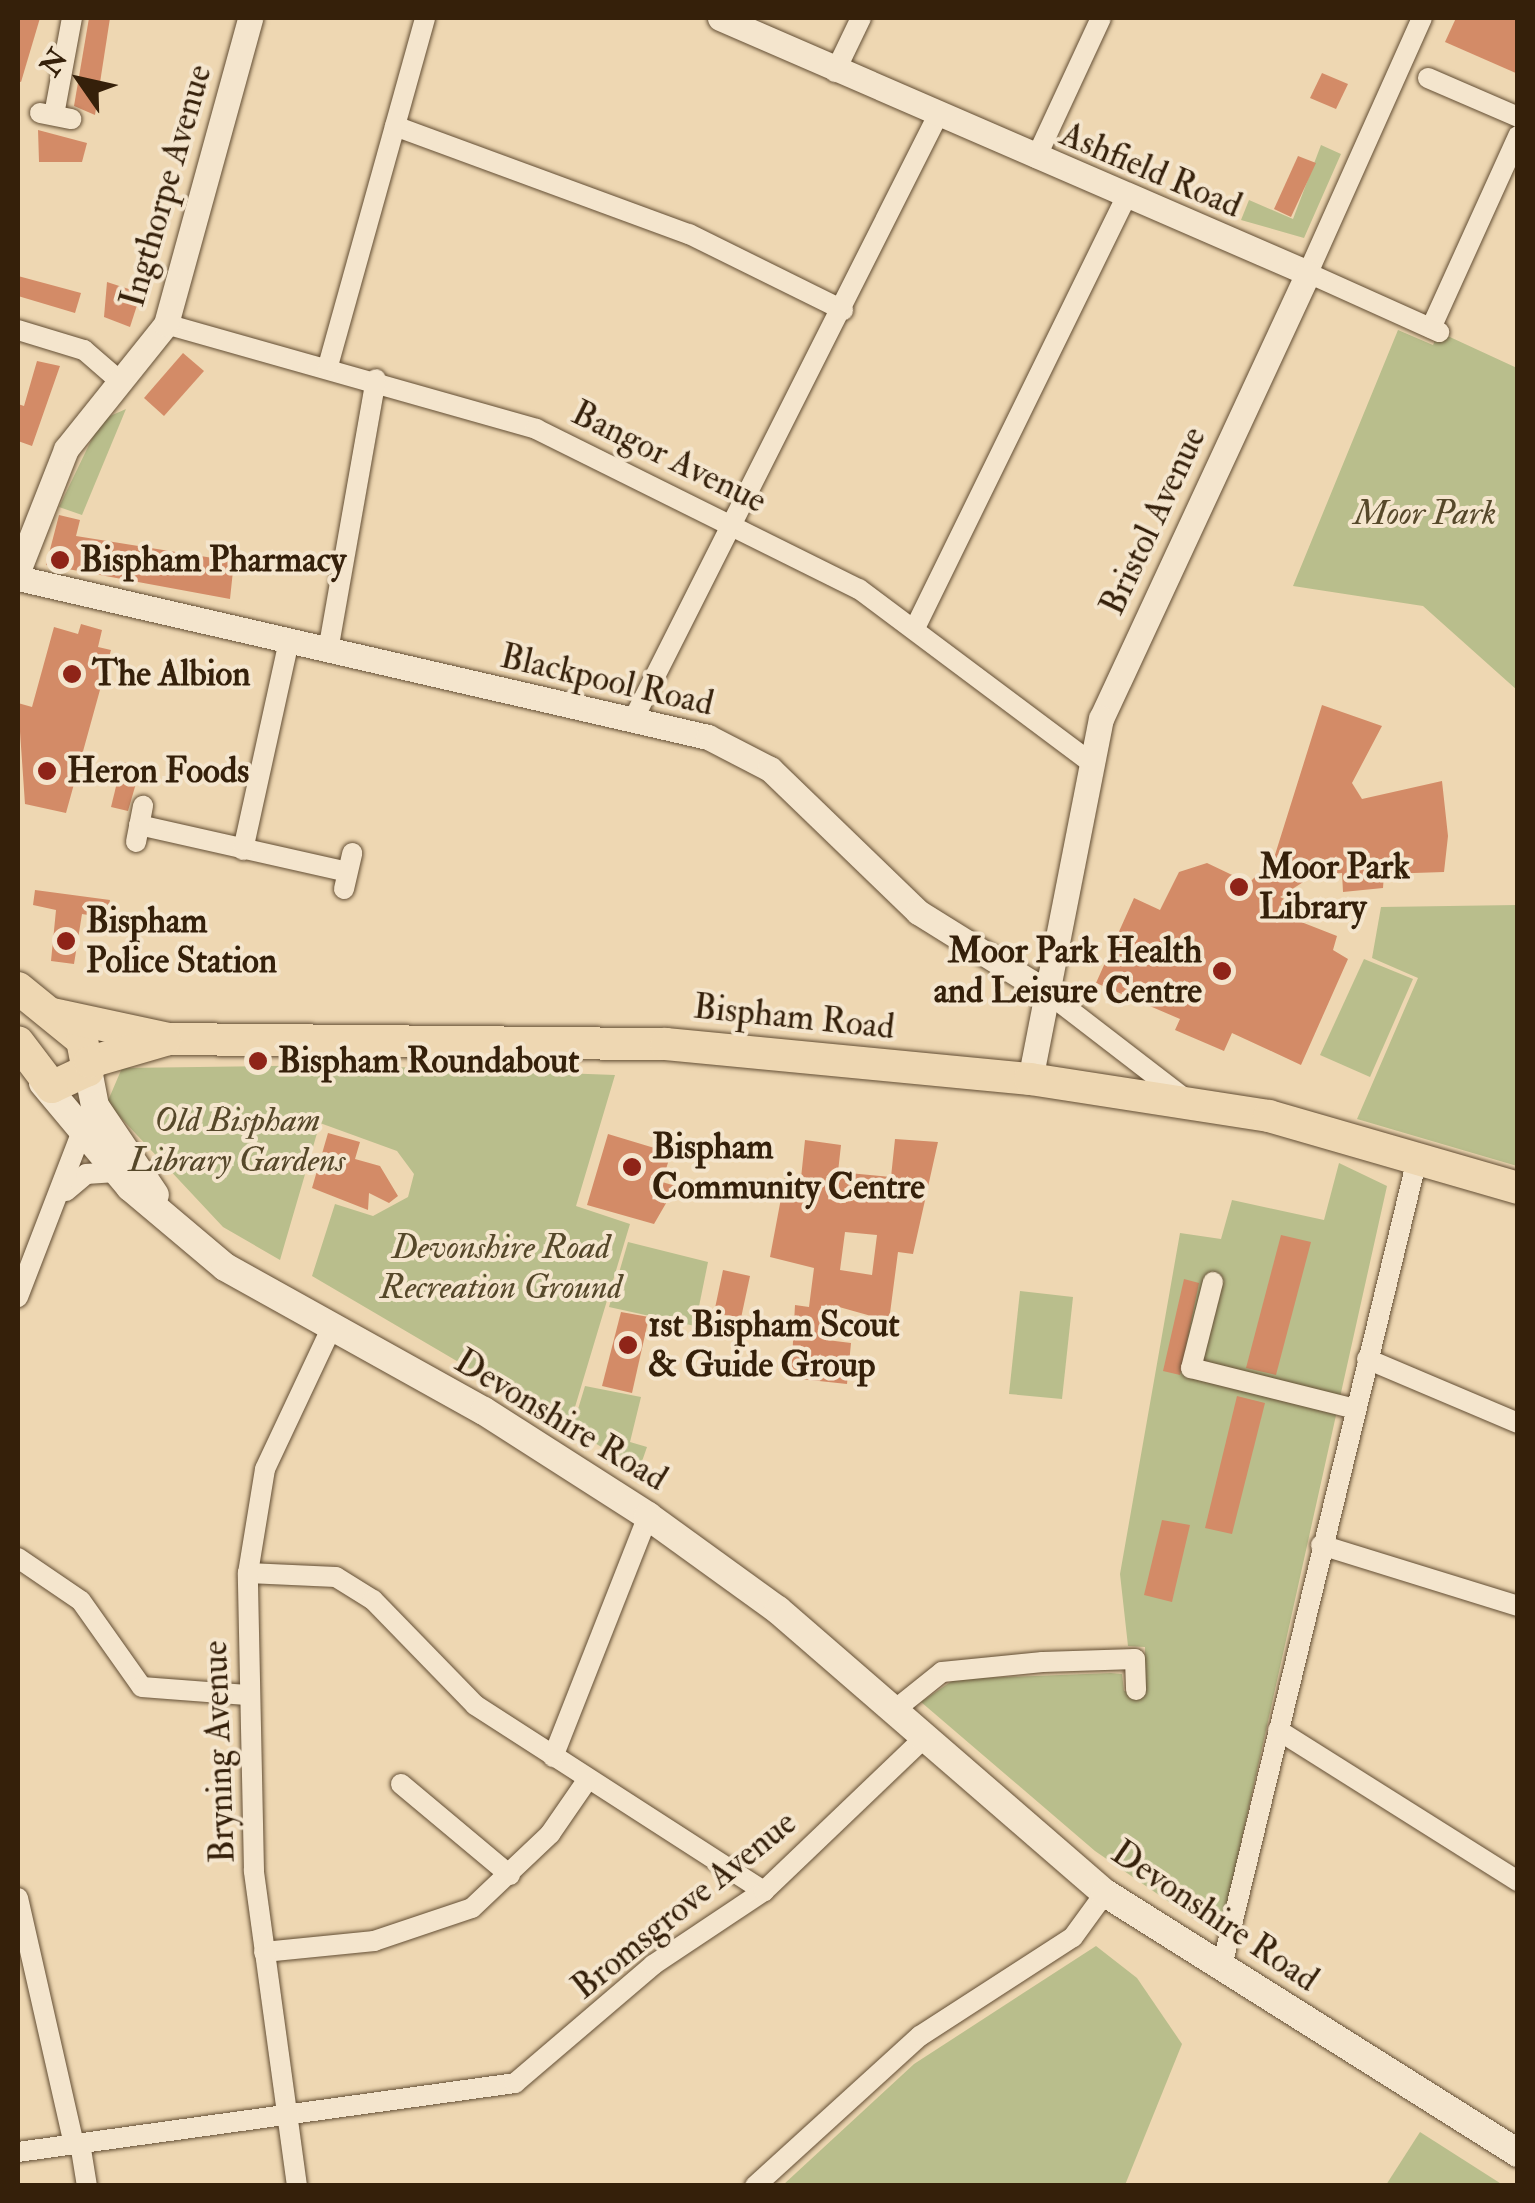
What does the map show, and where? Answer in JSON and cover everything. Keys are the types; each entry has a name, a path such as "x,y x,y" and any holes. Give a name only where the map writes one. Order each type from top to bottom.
{"main road":[{"path":"18,988 82,1040 89,1066"},
{"name":"Bispham Road","path":"52,1014 170,1039 666,1044 1030,1079 1188,1101 1518,1188"},
{"name":"Bispham Road","path":"33,1076 67,1086 89,1066 170,1039"},
{"path":"18,1042 33,1076"},
{"name":"Devonshire Road","path":"89,1066 95,1106 172,1222"},
{"name":"Devonshire Road","path":"33,1076 116,1172 248,1283 484,1411 648,1516 778,1610 922,1740 1105,1893 1221,1970 1518,2153"}],"street":[{"path":"55,116 72,18"},
{"name":"Ingthorpe Avenue","path":"18,574 66,449 166,324 250,18"},
{"path":"328,366 425,18"},
{"name":"Ashfield Road","path":"720,18 937,118 1435,330 1518,136"},
{"path":"835,72 861,18"},
{"path":"1036,158 1100,18"},
{"name":"Bristol Avenue","path":"1030,1079 1090,761 1422,18"},
{"path":"1428,78 1518,117"},
{"path":"636,716 937,118"},
{"path":"396,126 690,234 843,310"},
{"path":"915,628 1126,198"},
{"name":"Bangor Avenue","path":"166,324 376,379 536,429 733,524 915,628 1090,761"},
{"path":"18,330 84,350 121,382"},
{"path":"328,652 376,379"},
{"name":"Blackpool Road","path":"18,574 328,652 636,716 708,737 770,770 918,912 1045,991 1188,1101"},
{"path":"244,850 289,640"},
{"path":"139,824 348,872"},
{"path":"18,1297 65,1193 82,1131"},
{"path":"1221,1970 1416,1159"},
{"path":"65,1193 86,1174 116,1172"},
{"path":"1213,1282 1191,1368 1355,1409"},
{"name":"Bryning Avenue","path":"297,2186 292,2117 264,1952 247,1696 248,1573 265,1469 331,1329"},
{"path":"1368,1359 1518,1423"},
{"path":"553,1757 648,1516"},
{"path":"1321,1545 1518,1606"},
{"path":"18,1558 81,1601 142,1687 247,1696"},
{"path":"248,1573 336,1577 373,1600 462,1694 553,1757 764,1891"},
{"path":"892,1712 942,1672 1042,1662 1135,1659 1136,1690"},
{"path":"1278,1730 1518,1881"},
{"name":"Bromsgrove Avenue","path":"18,2152 292,2117 515,2083 654,1965 764,1891 922,1740"},
{"path":"264,1952 395,1937 472,1908 510,1875 588,1779"},
{"path":"402,1784 510,1875"},
{"path":"755,2186 920,2036 1072,1937 1105,1893"},
{"path":"18,1898 87,2186"}],"green space":[{"path":"1321,145 1341,154 1304,238 1241,220 1249,200 1293,219"},
{"name":"Moor Park","path":"1398,330 1433,345 1439,332 1517,368 1517,690 1423,606 1293,586"},
{"path":"126,409 82,515 59,507 101,420"},
{"path":"1517,905 1517,1166 1357,1119 1418,978 1372,958 1381,907"},
{"path":"1364,959 1413,979 1370,1077 1320,1055"},
{"path":"339,1065 615,1075 576,1206 630,1224 569,1427 312,1276 335,1204 373,1216 408,1197 414,1174 397,1151 320,1123 280,1260 223,1227 107,1103 122,1068"},
{"path":"1339,1163 1387,1186 1220,1937 1095,1851 921,1702 955,1679 1111,1673 1122,1674 1124,1691 1144,1695 1145,1647 1128,1646 1120,1574 1180,1233 1221,1239 1232,1200 1324,1220"},
{"path":"628,1242 708,1262 695,1326 609,1307"},
{"path":"1020,1291 1073,1297 1062,1399 1009,1394"},
{"path":"585,1386 641,1397 630,1442 647,1447 639,1470 572,1429"},
{"path":"1096,1946 1137,1978 1182,2044 1125,2185 783,2185 914,2064"},
{"path":"1420,2132 1503,2185 1386,2185"}],"building":[{"path":"18,18 40,18 21,82 18,81"},
{"path":"89,18 110,18 95,115 74,106"},
{"path":"1456,18 1518,18 1518,74 1445,42"},
{"path":"1322,73 1348,84 1336,109 1310,98"},
{"path":"38,130 87,143 82,162 39,162"},
{"path":"1298,156 1316,163 1291,217 1274,209"},
{"path":"18,276 81,293 75,313 18,296"},
{"path":"107,282 141,293 130,327 104,317"},
{"path":"183,353 204,371 164,416 144,398"},
{"path":"37,361 60,366 32,446 18,441 18,404 24,406"},
{"path":"59,515 80,520 76,536 213,558 215,549 235,552 230,599 46,565"},
{"path":"81,624 102,630 98,647 111,650 66,813 25,804 18,703 32,707 54,627 78,634"},
{"path":"1322,705 1382,726 1352,783 1362,799 1442,781 1448,836 1444,872 1384,874 1383,888 1343,892 1342,873 1314,875 1280,897 1295,904 1291,918 1337,936 1333,950 1348,959 1301,1065 1232,1033 1224,1051 1175,1030 1180,1019 1096,983 1134,898 1160,910 1179,872 1207,863 1249,883 1274,858"},
{"path":"122,762 141,766 128,811 111,807"},
{"name":"Bispham Police Station","path":"35,890 110,900 107,918 82,914 74,964 51,961 56,910 33,905"},
{"path":"328,1133 360,1142 355,1159 380,1166 398,1196 389,1203 369,1193 368,1210 312,1188"},
{"name":"Bispham Community Centre","path":"608,1134 671,1153 662,1182 676,1186 654,1224 587,1205"},
{"path":"895,1139 938,1142 913,1254 898,1252 889,1321 832,1305 827,1340 851,1343 847,1384 791,1378 795,1305 809,1307 814,1268 770,1257 785,1177 801,1178 805,1140 841,1145 838,1172 891,1177","holes":["845,1232 877,1235 872,1275 840,1270"]},
{"path":"1281,1235 1311,1242 1276,1375 1246,1368"},
{"path":"723,1270 750,1276 741,1318 714,1313"},
{"path":"1184,1279 1199,1283 1180,1375 1163,1371"},
{"name":"1st Bispham Scout & Guide Group","path":"621,1312 649,1317 632,1393 602,1386"},
{"path":"1237,1396 1265,1403 1232,1534 1205,1528"},
{"path":"1162,1520 1190,1525 1172,1602 1144,1595"}],"place":[{"name":"Bispham Pharmacy","path":"60,560"},
{"name":"The Albion","path":"72,674"},
{"name":"Heron Foods","path":"47,771"},
{"name":"Moor Park Library","path":"1239,887"},
{"name":"Bispham Police Station","path":"66,941"},
{"name":"Moor Park Health and Leisure Centre","path":"1222,971"},
{"name":"Bispham Roundabout","path":"258,1061"},
{"name":"Bispham Community Centre","path":"632,1167"},
{"name":"1st Bispham Scout & Guide Group","path":"628,1345"}],"park label":[{"name":"Old Bispham Library Gardens","path":"237,1140"},
{"name":"Devonshire Road Recreation Ground","path":"501,1267"}]}
